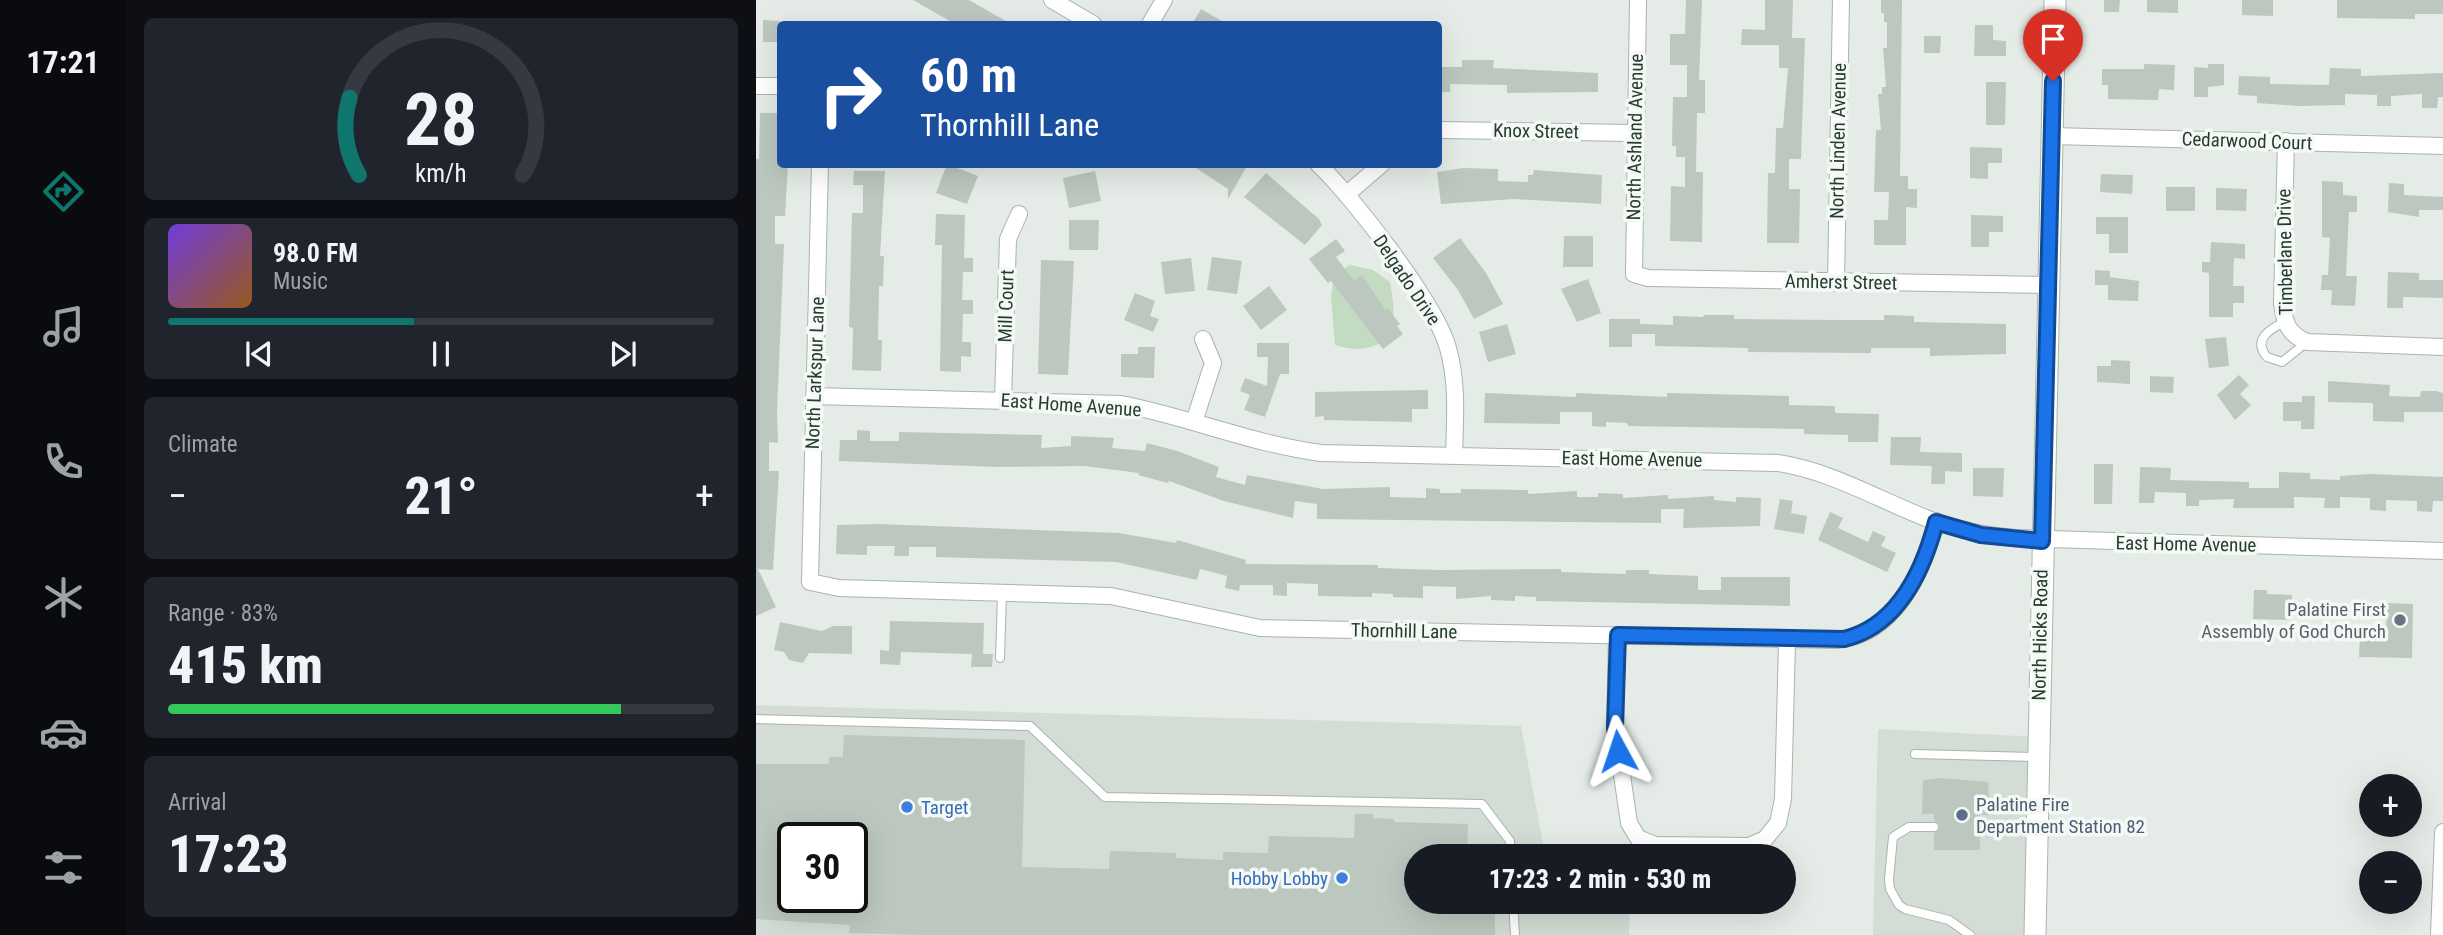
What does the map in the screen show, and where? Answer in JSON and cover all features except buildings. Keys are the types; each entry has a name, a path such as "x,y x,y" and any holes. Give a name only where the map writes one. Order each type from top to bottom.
{"main road":[{"name":"North Hicks Road","path":"2035,935 2055,0"}],"street":[{"path":"1052,0 1088,21"},
{"path":"1152,21 1164,0"},
{"name":"North Ashland Avenue","path":"1634,274 1637,0"},
{"name":"North Linden Avenue","path":"1836,283 1841,0"},
{"path":"756,86 777,86"},
{"name":"Knox Street","path":"1442,130 1634,133"},
{"name":"Cedarwood Court","path":"2052,136 2443,146"},
{"name":"Timberlane Drive","path":"2286,141 2284,322 2298,338 2307,342 2443,347"},
{"name":"North Larkspur Lane","path":"810,582 820,168"},
{"name":"Delgado Drive","path":"1322,168 1347,194 1429,309 1446,340 1455,384 1454,456"},
{"path":"1347,194 1377,168"},
{"name":"Mill Court","path":"1003,400 1008,239 1019,214"},
{"name":"Amherst Street","path":"1634,274 1648,278 1836,283 2049,285"},
{"path":"1194,422 1213,363 1203,338"},
{"name":"East Home Avenue","path":"814,396 1121,404 1286,449 1321,453 1777,463 1823,473 1936,522 1981,535 2042,541 2443,551"},
{"name":"Thornhill Lane","path":"810,582 839,588 1111,596 1260,628 1844,639 1878,625 1905,595 1930,544 1936,522"},
{"path":"1618,635 1615,727 1629,823 1638,838 1655,845 1749,846 1765,839 1778,823 1783,799 1787,640"},
{"path":"2439,935 2443,832"}],"lane":[{"path":"2284,322 2269,329 2262,337 2261,345 2267,357 2282,362 2307,342"},
{"path":"1000,658 1002,593"},
{"path":"756,719 1030,726 1105,797 1482,804 1510,844"},
{"path":"1915,754 2038,757"},
{"path":"1934,827 1903,829 1893,837 1890,849 1890,889 1905,909 1949,920 1970,935"},
{"path":"1980,831 2036,831"},
{"path":"1514,914 1515,935"}],"shaded area":[{"path":"756,705 1521,726 1543,844 1404,844 1404,914 1630,914 1629,935 756,935"},
{"path":"1878,729 2038,737 2035,935 1873,935"}],"green space":[{"path":"1350,265 1373,270 1390,282 1394,310 1392,327 1383,341 1368,348 1351,349 1335,345 1331,297 1334,275"}],"place":[{"name":"Palatine First Assembly of God Church","path":"2400,620"},
{"name":"Target","path":"907,807"},
{"name":"Palatine Fire Department Station 82","path":"1962,815"},
{"name":"Hobby Lobby","path":"1342,878"}],"route":[{"path":"1618,751 1615,727 1618,635 1787,640 1836,640 1854,637 1878,625 1897,607 1930,544 1936,522 1981,535 2042,541 2053,81"}]}
